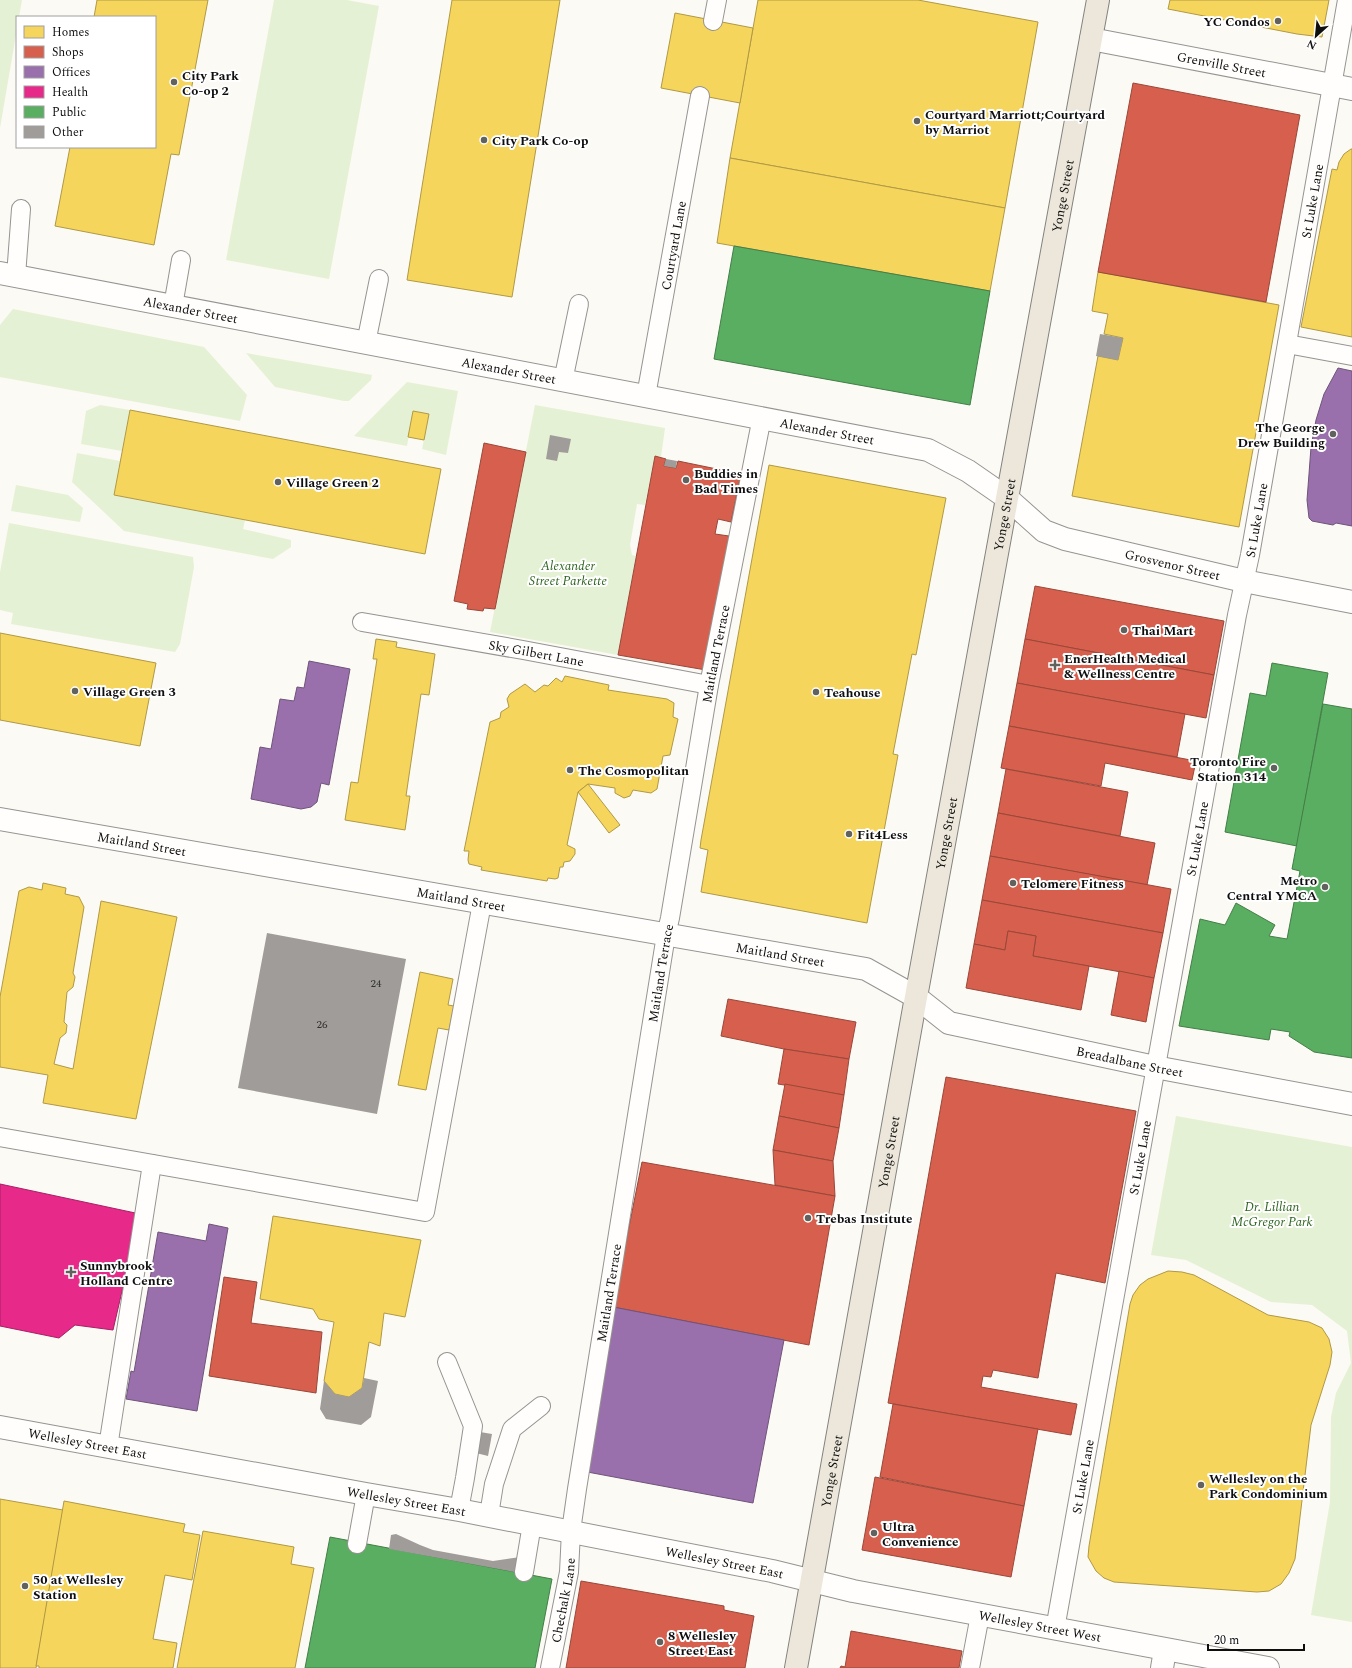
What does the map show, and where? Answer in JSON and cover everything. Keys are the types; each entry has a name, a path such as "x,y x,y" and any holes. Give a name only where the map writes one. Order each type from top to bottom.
{"main road":[{"name":"Yonge Street","path":"796,1668 1006,498 1098,0"}],"street":[{"name":"Grenville Street","path":"1091,40 1342,87"},
{"name":"Alexander Street","path":"8,275 563,381 762,417 928,450 968,471 1006,498"},
{"name":"Grosvenor Street","path":"1006,498 1044,531 1065,539 1244,582 1352,602"},
{"name":"Maitland Street","path":"0,819 866,969 916,997"},
{"name":"Breadalbane Street","path":"916,997 950,1023 1155,1067 1352,1104"},
{"name":"Wellesley Street East","path":"0,1426 366,1494 489,1515 772,1571 812,1581"},
{"name":"Wellesley Street West","path":"812,1581 853,1591 980,1614 1055,1630 1164,1659 1268,1668"}],"lane":[{"path":"713,21 717,0"},
{"name":"St Luke Lane","path":"1055,1630 1155,1067 1287,344 1342,87 1346,0"},
{"name":"Courtyard Lane","path":"646,396 700,96"},
{"path":"8,275 21,209"},
{"path":"173,306 181,260"},
{"path":"366,343 379,279"},
{"path":"563,381 579,304"},
{"path":"1287,344 1352,356"},
{"name":"Maitland Terrace","path":"571,1531 666,935 709,685 762,417"},
{"name":"Sky Gilbert Lane","path":"362,622 523,650 709,685"},
{"path":"0,1137 425,1212 482,903"},
{"path":"108,1447 152,1164"},
{"path":"447,1362 473,1426 466,1478 459,1510"},
{"path":"489,1515 494,1484 512,1429 541,1406"},
{"path":"357,1544 366,1494"},
{"path":"524,1572 532,1524"},
{"name":"Chechalk Lane","path":"550,1668 569,1572 571,1531"},
{"path":"970,1668 980,1614"}],"green space":[{"path":"0,0 22,0 19,16 16,16 16,35 0,128"},
{"path":"274,0 347,0 379,6 329,279 226,260"},
{"path":"13,309 204,347 247,395 240,421 0,377 0,325"},
{"path":"246,353 372,375 371,380 349,401 344,401 275,387"},
{"path":"407,382 458,391 446,455 422,449 429,414 413,411 407,446 354,436"},
{"path":"100,405 130,410 122,451 81,444 86,411"},
{"name":"Alexander Street Parkette","path":"535,405 665,428 661,457 655,456 645,505 637,504 630,545 632,555 636,556 618,655 490,632"},
{"path":"77,453 120,461 114,495 245,520 243,529 291,540 291,547 273,559 124,531 72,482"},
{"path":"16,485 68,495 83,508 80,522 11,511"},
{"path":"9,523 193,557 194,567 180,644 175,652 11,624 13,613 0,610 0,572"},
{"name":"Dr. Lillian McGregor Park","path":"1176,1116 1352,1147 1352,1622 1311,1615 1330,1502 1331,1417 1336,1393 1351,1363 1347,1331 1312,1305 1271,1302 1186,1260 1151,1255"}],"building: Homes":[{"name":"City Park Co-op 2","path":"97,0 208,0 179,155 171,154 154,245 55,226 70,148 156,148 156,16 94,16"},
{"name":"City Park Co-op","path":"452,0 560,0 512,297 407,280"},
{"path":"758,0 918,0 1038,22 1005,208 730,158"},
{"name":"YC Condos","path":"1170,0 1329,0 1322,37 1297,34 1168,9"},
{"path":"675,13 753,28 740,103 661,88"},
{"path":"1351,149 1352,337 1301,327 1332,169 1337,170 1339,162 1344,154"},
{"path":"730,158 1005,208 990,291 717,243"},
{"path":"1098,272 1279,305 1239,527 1072,496 1098,356 1118,360 1123,338 1104,334 1108,314 1092,311"},
{"name":"Village Green 2","path":"130,410 441,469 425,554 114,495"},
{"path":"413,411 429,414 424,440 408,437"},
{"name":"Teahouse","path":"769,465 946,498 916,655 912,654 893,754 898,755 867,923 701,892 708,850 700,848 701,840"},
{"name":"Village Green 3","path":"0,633 156,663 140,746 0,720"},
{"path":"376,639 397,642 396,647 435,654 429,695 421,694 406,796 410,796 405,830 345,820 351,782 358,783 377,659 373,659"},
{"name":"The Cosmopolitan","path":"565,676 609,685 608,690 667,699 674,703 673,717 678,719 670,755 663,756 657,789 651,793 633,790 630,796 624,798 615,793 615,788 588,784 578,792 567,845 575,849 575,854 570,861 564,862 563,867 560,867 558,878 548,878 547,881 481,870 482,867 469,864 469,851 464,851 490,722 500,718 501,712 509,707 507,699 510,694 525,684 535,692 544,685 548,686 556,678 562,682"},
{"path":"588,784 620,825 609,833 578,792"},
{"path":"43,883 66,888 65,894 79,897 84,907 73,973 75,977 73,987 67,992 64,1022 67,1025 66,1033 60,1038 54,1064 73,1069 101,901 177,917 136,1119 43,1103 48,1075 0,1067 0,997 19,891 29,887 42,890"},
{"path":"420,972 453,979 448,1005 454,1006 449,1030 438,1028 426,1090 398,1085"},
{"path":"273,1216 421,1240 405,1317 384,1313 380,1346 369,1342 362,1388 349,1397 335,1394 324,1381 334,1322 319,1319 313,1309 260,1299"},
{"name":"Wellesley on the Park Condominium","path":"1168,1271 1194,1275 1268,1315 1309,1322 1322,1328 1329,1339 1332,1352 1330,1365 1311,1425 1295,1559 1289,1573 1281,1584 1269,1591 1257,1592 1114,1582 1104,1578 1096,1571 1088,1557 1130,1304 1133,1295 1140,1285 1148,1279"},
{"name":"50 at Wellesley Station","path":"0,1499 63,1510 36,1668 0,1668"},
{"path":"64,1501 185,1524 183,1532 200,1535 192,1580 165,1575 153,1639 177,1643 173,1668 39,1668 39,1666 36,1666"},
{"path":"203,1531 294,1547 291,1564 314,1568 295,1668 177,1668"}],"building: Shops":[{"path":"1133,83 1300,115 1266,302 1098,272"},
{"path":"484,443 526,452 495,609 484,608 483,611 467,609 468,604 454,601"},
{"path":"655,456 666,459 664,466 676,468 678,461 741,474 731,522 718,519 715,534 729,536 706,670 618,655"},
{"name":"Thai Mart","path":"1035,586 1224,621 1214,675 1025,639"},
{"path":"1025,639 1214,675 1206,718 1017,683"},
{"path":"1017,683 1185,714 1177,757 1009,726"},
{"path":"1009,726 1196,761 1192,780 1105,763 1101,786 1001,768"},
{"path":"1006,769 1128,792 1120,836 998,813"},
{"path":"998,813 1155,843 1147,885 990,856"},
{"path":"990,856 1171,889 1163,933 982,900"},
{"path":"982,900 1163,933 1154,978 1033,956 1036,936 1008,931 1005,950 974,944"},
{"path":"1008,931 1036,936 1033,956 1089,966 1081,1010 966,988 974,944 1005,950"},
{"path":"1119,971 1154,978 1146,1022 1111,1015"},
{"path":"728,999 856,1022 849,1059 784,1049 721,1036"},
{"path":"784,1049 849,1059 844,1095 778,1084"},
{"path":"946,1077 1136,1111 1105,1283 1056,1273 1038,1378 993,1370 991,1377 983,1376 981,1387 1077,1404 1071,1435 888,1403"},
{"path":"785,1084 844,1095 839,1128 779,1116"},
{"path":"779,1116 839,1128 833,1161 773,1150"},
{"path":"773,1150 833,1161 835,1196 775,1185"},
{"path":"642,1162 835,1196 809,1345 613,1307"},
{"path":"224,1277 257,1282 251,1323 322,1332 316,1393 209,1376"},
{"path":"893,1404 1038,1429 1024,1506 880,1477"},
{"path":"875,1477 1024,1506 1011,1577 862,1550"},
{"name":"8 Wellesley Street East","path":"581,1581 724,1606 724,1610 754,1616 745,1668 566,1668"},
{"path":"851,1631 962,1651 959,1668 840,1668 841,1666 845,1667"}],"building: Offices":[{"name":"The George Drew Building","path":"1338,368 1352,371 1352,526 1336,523 1333,525 1312,521 1309,518 1307,500 1311,447 1316,420 1324,394"},
{"path":"309,661 350,669 329,785 321,783 317,802 311,807 301,809 251,799 260,747 271,749 280,699 294,701 297,687 304,688"},
{"path":"209,1224 228,1228 197,1411 126,1399 131,1371 134,1372 158,1232 206,1241"},
{"path":"613,1307 784,1340 753,1503 582,1471"}],"building: Health":[{"path":"0,1184 140,1214 113,1330 75,1325 59,1338 0,1326"}],"building: Public":[{"path":"734,246 990,291 970,405 714,359"},
{"name":"Toronto Fire Station 314","path":"1272,663 1328,673 1297,846 1225,832 1250,693 1266,696"},
{"name":"Metro Central YMCA","path":"1323,704 1352,709 1352,1058 1314,1052 1289,1036 1290,1032 1271,1029 1269,1040 1179,1026 1200,919 1225,925 1236,903 1275,925 1269,936 1287,939 1300,871 1292,869"},
{"path":"330,1537 552,1579 535,1668 305,1668"}],"building: Other":[{"path":"1100,334 1123,338 1118,360 1096,356"},
{"path":"550,435 571,439 568,453 559,452 557,461 546,459"},
{"path":"666,459 677,461 676,468 664,466"},
{"path":"267,933 406,959 377,1114 238,1088"},
{"path":"364,1378 378,1381 371,1417 361,1425 326,1419 320,1409 324,1381 335,1394 349,1397 362,1388"},
{"path":"480,1432 492,1434 488,1456 476,1453"},
{"path":"396,1534 433,1550 493,1561 528,1556 526,1574 389,1549 391,1535"}],"place":[{"name":"YC Condos","path":"1278,21"},
{"name":"City Park Co-op 2","path":"174,82"},
{"name":"Courtyard Marriott;Courtyard by Marriot","path":"917,121"},
{"name":"City Park Co-op","path":"484,140"},
{"name":"The George Drew Building","path":"1333,434"},
{"name":"Buddies in Bad Times","path":"686,480"},
{"name":"Village Green 2","path":"278,482"},
{"name":"Thai Mart","path":"1124,630"},
{"name":"EnerHealth Medical & Wellness Centre","path":"1055,665"},
{"name":"Village Green 3","path":"75,691"},
{"name":"Teahouse","path":"816,692"},
{"name":"Toronto Fire Station 314","path":"1274,768"},
{"name":"The Cosmopolitan","path":"570,770"},
{"name":"Fit4Less","path":"849,834"},
{"name":"Telomere Fitness","path":"1013,883"},
{"name":"Metro Central YMCA","path":"1325,887"},
{"name":"Trebas Institute","path":"808,1218"},
{"name":"Sunnybrook Holland Centre","path":"71,1272"},
{"name":"Wellesley on the Park Condominium","path":"1201,1485"},
{"name":"Ultra Convenience","path":"874,1533"},
{"name":"50 at Wellesley Station","path":"25,1586"},
{"name":"8 Wellesley Street East","path":"660,1642"}]}
